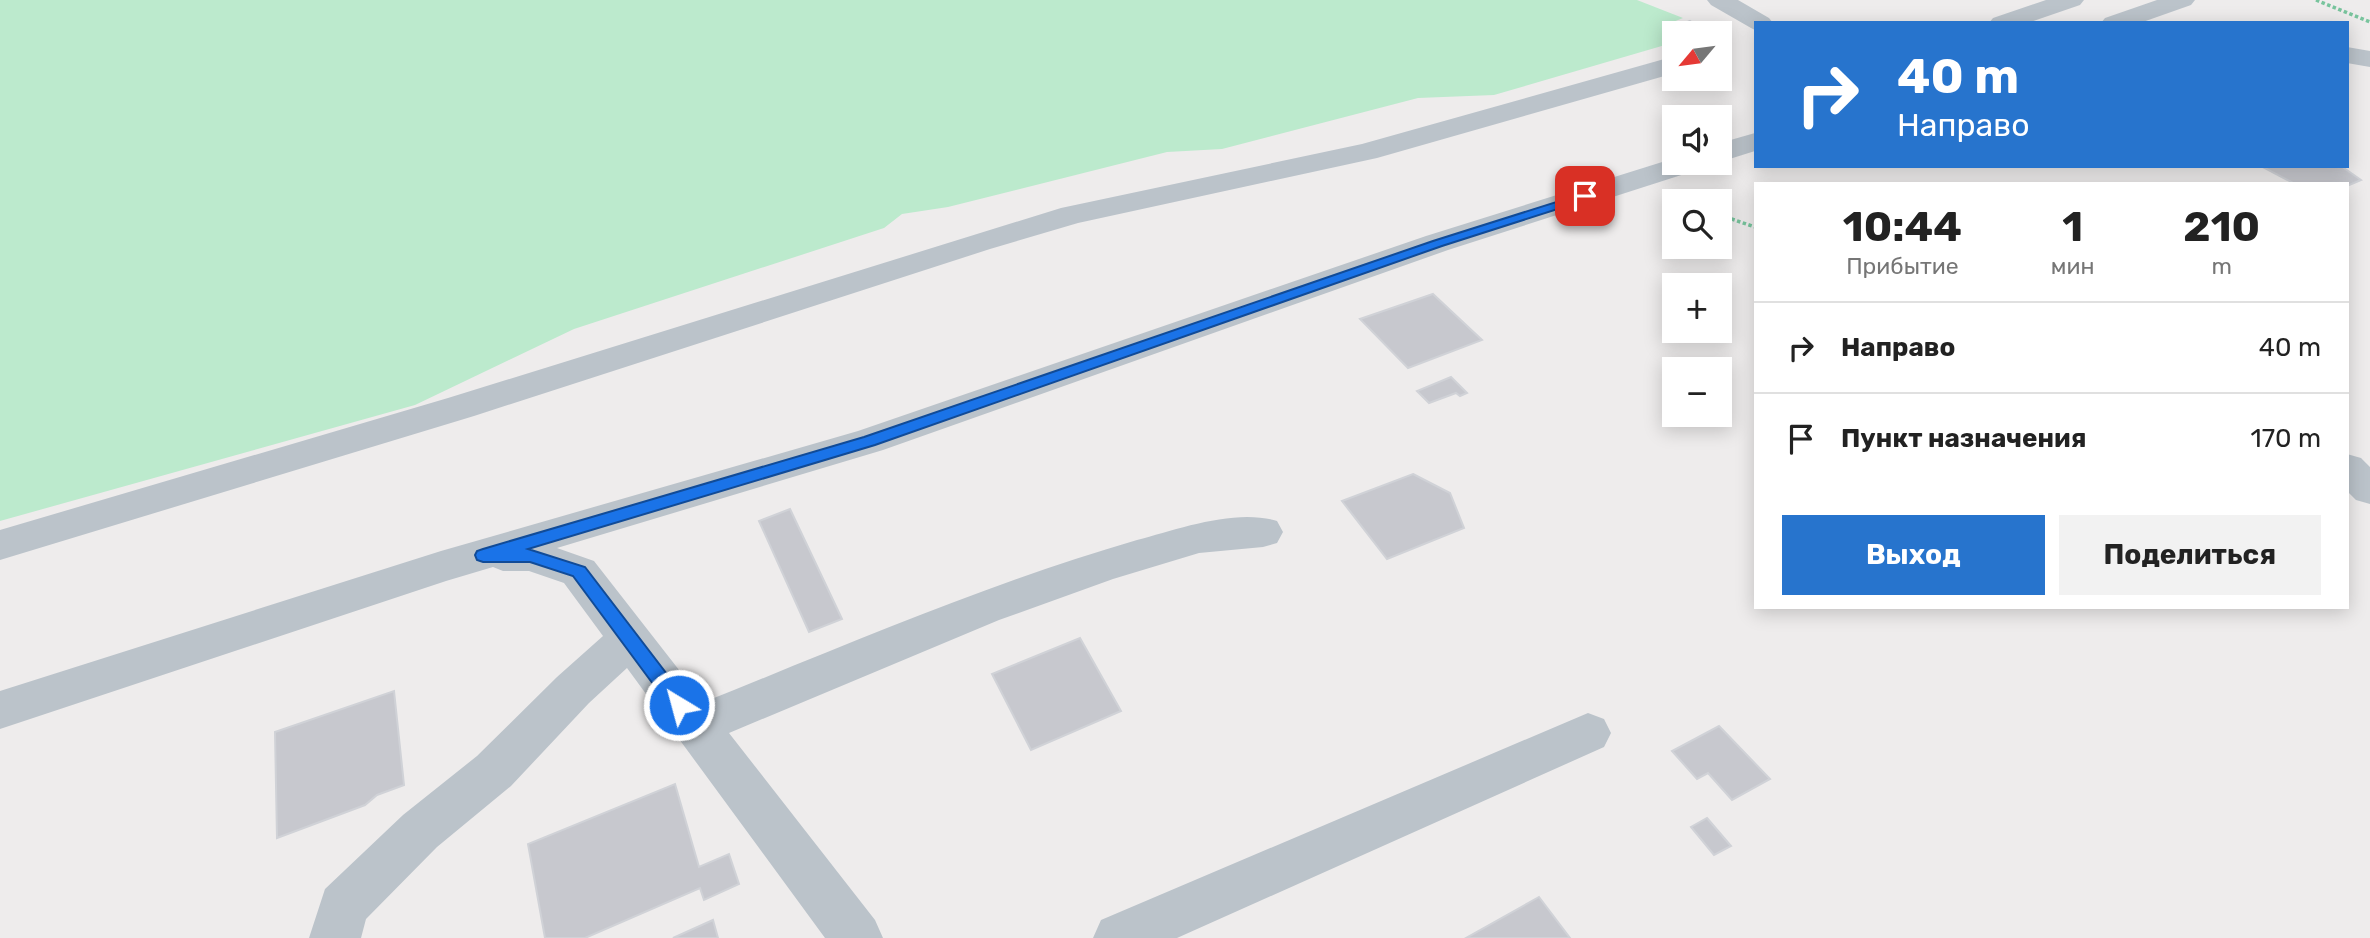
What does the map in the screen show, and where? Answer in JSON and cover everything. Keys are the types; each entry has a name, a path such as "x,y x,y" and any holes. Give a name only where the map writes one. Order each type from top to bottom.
{"street":[{"path":"1720,0 1757,21"},
{"path":"2008,21 2071,0"},
{"path":"2126,21 2182,0"},
{"path":"2349,55 2370,59"},
{"path":"0,545 461,407 979,242 1072,215 1367,152 1662,68"},
{"path":"1732,149 1754,142"},
{"path":"0,710 483,555 870,441 1437,243 1662,172"},
{"path":"2349,470 2370,490"},
{"path":"695,726 984,607 1103,566 1199,538 1263,532"},
{"path":"483,555 530,555 579,572 857,938"},
{"path":"335,938 343,906 420,831 495,771 573,690 629,639"},
{"path":"1119,938 1588,733"}],"path":[{"path":"2316,0 2370,22"},
{"path":"1732,219 1754,227"}],"green space":[{"path":"0,0 1637,0 1683,18 1662,21 1662,46 1494,95 1418,98 1222,149 1167,152 948,207 902,214 884,228 574,329 415,405 0,521"}],"building":[{"path":"2265,168 2344,168 2361,180 2349,185 2349,182 2291,182"},
{"path":"1433,294 1482,340 1408,368 1360,319"},
{"path":"1451,377 1467,393 1460,396 1456,393 1429,403 1417,391"},
{"path":"1413,474 1450,493 1464,528 1387,559 1342,501"},
{"path":"790,509 842,619 809,632 759,521"},
{"path":"1080,638 1121,711 1031,750 992,674"},
{"path":"394,691 404,785 377,795 365,805 277,838 275,732"},
{"path":"1719,726 1770,779 1732,800 1708,773 1697,779 1672,751"},
{"path":"675,784 699,867 729,854 739,884 704,900 700,888 585,938 545,938 528,844"},
{"path":"1707,818 1731,846 1714,855 1691,827"},
{"path":"1539,897 1570,938 1466,938"},
{"path":"713,920 718,938 673,938"}],"route":[{"path":"679,705 579,572 530,555 483,555 870,441 1437,243 1585,196"}]}
